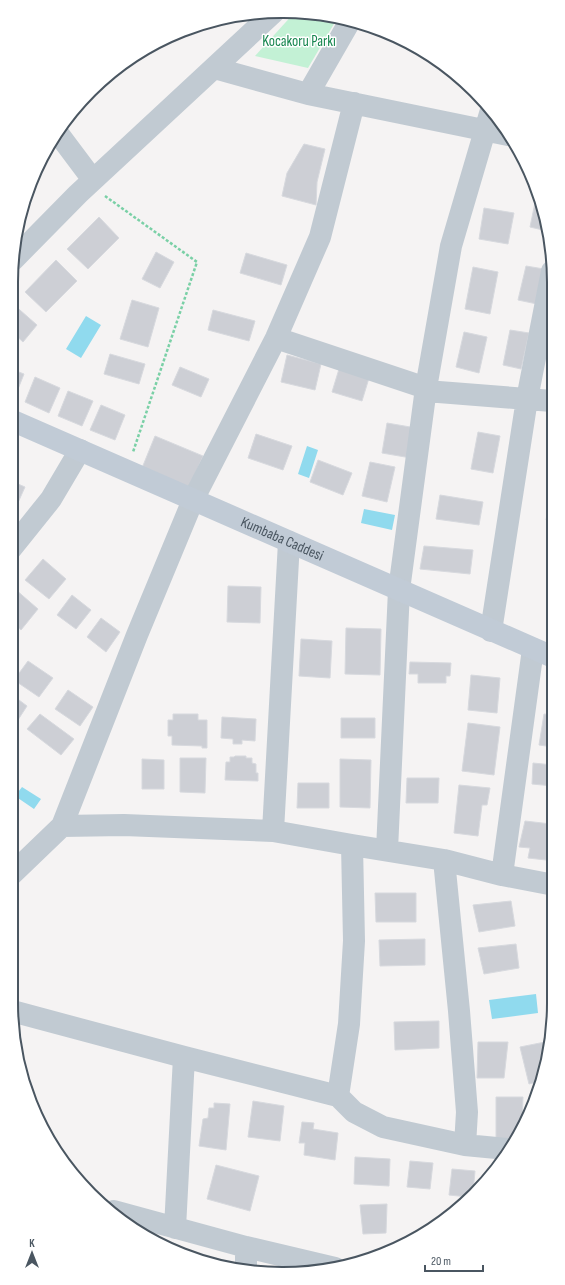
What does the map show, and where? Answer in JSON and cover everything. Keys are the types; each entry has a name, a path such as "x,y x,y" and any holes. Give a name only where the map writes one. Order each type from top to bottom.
{"street":[{"path":"20,253 91,182 267,19"},
{"path":"308,94 347,26"},
{"path":"214,68 308,94 354,103 488,120 452,246 426,390 399,590 387,850"},
{"path":"18,868 62,826 137,635 193,500 276,338 320,237 354,103"},
{"path":"61,138 91,182"},
{"path":"491,631 527,399 547,297"},
{"path":"276,338 426,390 547,401"},
{"name":"Kumbaba Caddesi","path":"18,423 547,655"},
{"path":"18,540 51,499 80,450"},
{"path":"273,831 289,542"},
{"path":"502,875 533,649"},
{"path":"62,826 124,825 273,831 444,860 502,875 547,884"},
{"path":"338,1096 348,1024 353,948 352,845"},
{"path":"444,860 459,1011 467,1112 465,1145"},
{"path":"19,1013 338,1096 354,1112 382,1127 465,1145 502,1149"},
{"path":"175,1228 184,1057"},
{"path":"123,1214 246,1247 320,1264"},
{"path":"246,1247 246,1265"}],"path":[{"path":"91,182 197,262 126,470"}],"green space":[{"name":"Kocakoru Parkı","path":"289,18 317,20 334,23 308,68 255,56"}],"water":[{"path":"86,316 101,325 81,358 66,349"},
{"path":"307,446 318,450 309,478 298,474"},
{"path":"364,509 395,515 392,530 361,523"},
{"path":"22,787 41,799 34,809 18,798 18,792"},
{"path":"536,994 538,1013 492,1019 489,1000"}],"building":[{"path":"304,144 325,149 317,182 316,205 282,196 287,173"},
{"path":"535,203 542,230 530,227"},
{"path":"484,208 514,213 508,244 479,239"},
{"path":"99,217 119,238 88,269 67,249"},
{"path":"156,252 174,262 160,288 142,279"},
{"path":"246,253 287,265 281,285 240,273"},
{"path":"56,260 77,281 46,312 25,292"},
{"path":"526,266 544,269 537,304 518,300"},
{"path":"473,267 498,272 490,314 465,309"},
{"path":"132,300 159,308 148,347 120,339"},
{"path":"18,308 37,325 23,342 18,337"},
{"path":"213,310 255,321 249,341 208,330"},
{"path":"510,330 529,333 521,369 503,365"},
{"path":"464,332 487,337 479,373 456,367"},
{"path":"110,354 145,364 139,384 104,374"},
{"path":"287,355 321,364 315,390 281,382"},
{"path":"180,367 209,379 201,397 172,385"},
{"path":"339,369 369,378 362,401 332,392"},
{"path":"18,372 24,374 18,389"},
{"path":"35,377 60,388 49,413 25,402"},
{"path":"68,391 93,401 82,426 58,416"},
{"path":"101,405 125,415 115,440 90,430"},
{"path":"387,423 416,428 411,458 382,453"},
{"path":"478,432 500,436 493,473 471,469"},
{"path":"256,434 292,446 283,470 248,458"},
{"path":"155,436 203,456 189,488 142,468"},
{"path":"318,460 352,473 343,495 310,482"},
{"path":"370,462 395,467 387,502 362,496"},
{"path":"18,484 25,487 18,503"},
{"path":"440,495 483,502 479,525 436,519"},
{"path":"424,546 473,550 470,574 420,569"},
{"path":"43,559 66,579 49,599 25,580"},
{"path":"228,586 261,587 260,623 227,622"},
{"path":"18,592 38,609 21,630 18,627"},
{"path":"72,595 91,610 76,629 57,615"},
{"path":"101,618 120,632 106,652 87,637"},
{"path":"346,628 381,629 380,675 345,674"},
{"path":"301,639 332,641 330,678 299,676"},
{"path":"28,661 53,678 39,697 18,683 18,675"},
{"path":"410,662 451,663 450,676 446,676 446,683 418,683 418,674 409,674"},
{"path":"471,675 500,678 497,713 468,710"},
{"path":"68,690 93,707 80,726 55,709"},
{"path":"18,699 27,706 18,720"},
{"path":"40,714 74,739 61,755 27,729"},
{"path":"173,714 198,714 198,720 207,720 207,748 202,748 202,746 172,745 172,736 168,736 168,720 173,720"},
{"path":"544,714 547,714 547,746 539,745"},
{"path":"222,717 256,719 255,741 242,740 242,744 233,744 233,739 221,738"},
{"path":"341,718 375,718 375,738 341,738"},
{"path":"468,723 500,727 494,775 462,771"},
{"path":"246,756 246,758 252,758 252,763 256,764 258,781 225,780 226,762 230,762 230,757"},
{"path":"180,758 206,758 205,793 180,792"},
{"path":"142,759 164,760 164,789 142,789"},
{"path":"340,759 371,760 370,808 340,807"},
{"path":"533,763 547,764 547,785 532,784"},
{"path":"407,778 439,778 438,803 406,803"},
{"path":"298,783 329,783 329,808 297,808"},
{"path":"459,785 490,788 487,805 482,805 478,836 454,833"},
{"path":"525,821 547,824 546,860 528,858 530,848 519,847"},
{"path":"375,893 416,893 416,922 376,922"},
{"path":"511,901 515,926 479,932 473,905"},
{"path":"425,939 425,965 380,966 379,940"},
{"path":"516,944 519,968 484,974 478,948"},
{"path":"439,1021 439,1048 395,1050 394,1022"},
{"path":"478,1042 508,1042 504,1078 477,1078"},
{"path":"544,1042 535,1083 529,1084 520,1047"},
{"path":"496,1097 523,1097 522,1114 512,1135 509,1139 496,1139"},
{"path":"253,1101 284,1106 280,1141 248,1137"},
{"path":"214,1103 230,1104 226,1150 199,1146 203,1119 208,1118 209,1108 214,1108"},
{"path":"302,1122 314,1123 313,1129 338,1133 335,1160 304,1155 305,1143 299,1143"},
{"path":"355,1157 390,1159 389,1186 354,1184"},
{"path":"410,1161 433,1163 430,1189 407,1187"},
{"path":"216,1165 259,1176 250,1211 207,1199"},
{"path":"452,1169 475,1171 474,1186 470,1190 462,1196 449,1195"},
{"path":"387,1204 386,1233 363,1234 360,1205"}]}
